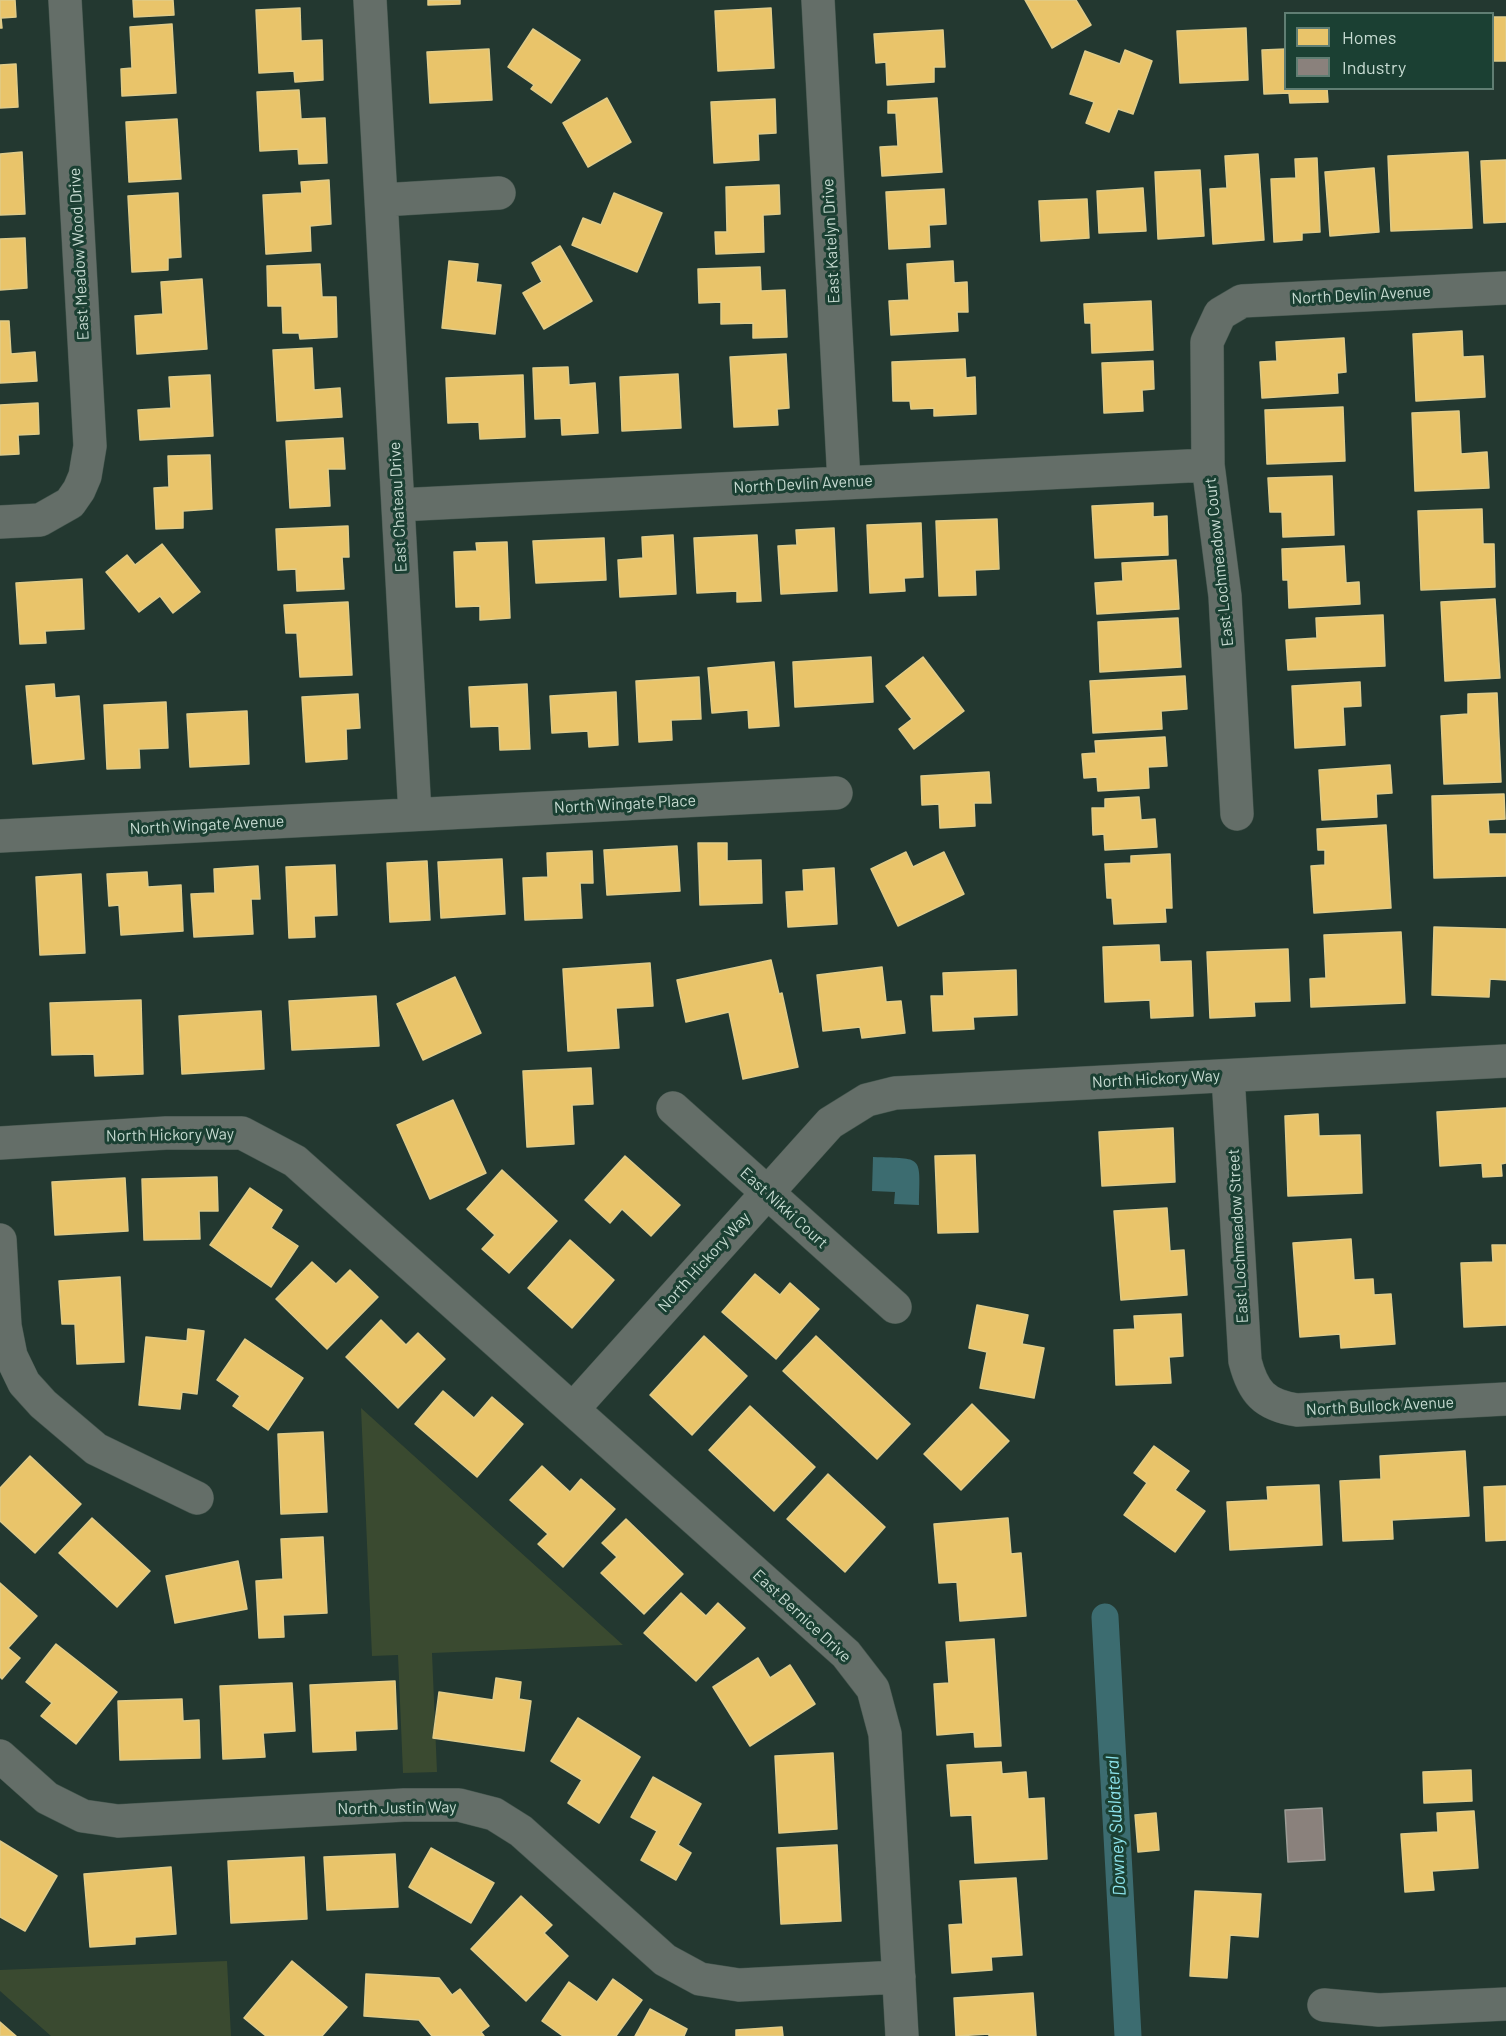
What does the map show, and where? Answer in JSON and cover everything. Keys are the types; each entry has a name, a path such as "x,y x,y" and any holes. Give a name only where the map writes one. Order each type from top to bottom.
{"street":[{"name":"East Meadow Wood Drive","path":"0,522 40,520 70,503 85,476 90,446 65,0"},
{"name":"East Chateau Drive","path":"370,0 415,814"},
{"name":"East Katelyn Drive","path":"818,0 844,482"},
{"path":"381,200 499,193"},
{"name":"North Devlin Avenue","path":"1220,314 1242,301 1506,288"},
{"name":"East Lochmeadow Court","path":"1220,314 1207,342 1208,465 1225,596 1237,814"},
{"name":"North Devlin Avenue","path":"398,505 1208,465"},
{"name":"North Wingate Place","path":"415,814 836,793"},
{"name":"North Wingate Avenue","path":"0,836 415,814"},
{"name":"North Hickory Way","path":"0,1143 166,1133 242,1133 295,1161 573,1409 830,1123 867,1100 895,1093 1506,1061"},
{"name":"East Lochmeadow Street","path":"1228,1076 1245,1360 1249,1377 1258,1393"},
{"name":"East Nikki Court","path":"673,1108 895,1307"},
{"path":"0,1240 5,1326 11,1356 24,1383 43,1404 96,1449 197,1498"},
{"name":"North Bullock Avenue","path":"1258,1393 1282,1408 1298,1410 1506,1399"},
{"name":"East Bernice Drive","path":"573,1409 846,1654 873,1689 885,1734 902,2036"},
{"name":"North Justin Way","path":"0,1756 47,1798 83,1816 118,1821 459,1804 494,1814 521,1831 665,1960 700,1979 739,1985 898,1977"},
{"path":"1324,2005 1380,2010 1506,2004"}],"green space":[{"path":"361,1408 623,1645 432,1653 437,1772 403,1773 398,1655 372,1656"},
{"path":"227,1961 231,2036 51,2036 0,1991 0,1970"}],"water":[{"path":"873,1157 902,1158 916,1163 919,1176 919,1205 894,1204 895,1192 872,1191"}],"building: Homes":[{"path":"0,0 15,0 16,17 1,18 2,28 0,28"},
{"path":"133,0 173,0 174,15 134,17"},
{"path":"428,0 460,0 460,4 428,5"},
{"path":"1025,0 1076,0 1091,25 1052,48"},
{"path":"300,8 301,41 322,40 323,80 295,82 294,71 259,73 256,10"},
{"path":"771,8 774,68 718,71 715,11"},
{"path":"1494,17 1506,17 1506,61 1494,61"},
{"path":"172,24 176,93 122,96 121,69 132,68 130,27"},
{"path":"1246,28 1248,80 1180,83 1177,31"},
{"path":"533,29 580,60 551,103 531,89 534,85 508,67"},
{"path":"943,30 945,67 934,67 934,82 887,85 886,62 876,63 874,34"},
{"path":"489,49 492,100 430,103 427,52"},
{"path":"1284,49 1284,90 1327,90 1328,102 1290,103 1289,93 1264,94 1262,50"},
{"path":"1125,50 1152,61 1133,114 1118,109 1109,132 1086,123 1094,102 1070,94 1085,51 1120,64"},
{"path":"16,64 18,107 0,108 0,65"},
{"path":"299,90 301,119 325,118 327,163 299,164 298,149 260,151 257,92"},
{"path":"607,98 631,142 588,167 563,123"},
{"path":"937,98 942,172 882,176 880,147 898,146 896,113 888,113 888,101"},
{"path":"775,99 776,133 758,134 759,160 714,163 711,102"},
{"path":"177,119 181,179 129,182 126,122"},
{"path":"22,152 25,214 0,215 0,154"},
{"path":"1468,152 1472,228 1391,231 1388,156"},
{"path":"1258,154 1264,240 1213,244 1210,189 1227,188 1225,156"},
{"path":"1317,158 1320,232 1302,233 1302,240 1274,242 1271,179 1296,178 1295,159"},
{"path":"1506,160 1506,222 1484,223 1481,161"},
{"path":"1374,168 1379,232 1330,236 1325,172"},
{"path":"1200,170 1204,236 1158,239 1155,172"},
{"path":"329,180 331,224 310,226 311,251 266,254 263,195 302,193 301,182"},
{"path":"779,185 780,214 763,215 764,252 716,254 715,232 727,232 726,187"},
{"path":"1143,188 1146,231 1099,233 1097,191"},
{"path":"944,189 946,224 929,225 930,247 889,249 886,192"},
{"path":"178,193 181,257 168,258 168,270 132,272 128,196"},
{"path":"614,193 662,213 637,272 572,245 583,218 601,225"},
{"path":"1087,199 1089,238 1041,241 1039,201"},
{"path":"25,238 27,288 0,290 0,239"},
{"path":"560,246 592,301 544,329 523,293 542,282 532,263"},
{"path":"449,261 478,264 476,282 501,285 495,334 442,328"},
{"path":"953,261 954,283 967,282 968,312 957,312 958,331 891,335 889,301 909,300 907,264"},
{"path":"320,264 322,297 336,297 337,337 300,339 299,333 283,333 282,306 268,306 267,266"},
{"path":"760,267 761,291 785,290 787,337 753,338 753,323 721,324 721,302 699,303 698,269"},
{"path":"202,279 207,349 137,354 135,316 163,314 161,282"},
{"path":"1151,301 1153,350 1092,353 1091,323 1085,323 1084,304"},
{"path":"0,321 9,321 11,354 35,352 37,381 0,383"},
{"path":"1462,331 1463,357 1483,356 1485,397 1416,401 1413,334"},
{"path":"1344,338 1346,372 1337,373 1338,393 1262,398 1260,362 1277,361 1276,342"},
{"path":"312,348 314,390 340,388 342,417 277,421 273,350"},
{"path":"786,354 789,408 777,409 778,425 734,427 730,357"},
{"path":"965,359 966,378 975,377 976,414 934,416 934,408 911,409 910,401 893,401 892,362"},
{"path":"1153,361 1154,389 1142,390 1143,411 1104,413 1102,363"},
{"path":"568,367 569,385 595,383 598,433 562,435 561,418 535,419 533,368"},
{"path":"678,374 681,428 622,431 620,377"},
{"path":"210,375 213,436 140,440 138,410 171,408 169,377"},
{"path":"523,375 525,437 480,439 479,422 448,423 446,378"},
{"path":"38,403 39,434 18,435 19,454 0,455 0,405"},
{"path":"1343,407 1345,461 1267,464 1265,410"},
{"path":"1459,411 1461,454 1487,452 1489,488 1415,491 1412,413"},
{"path":"343,438 345,469 328,469 330,506 290,508 286,441"},
{"path":"210,455 212,509 183,511 183,528 156,529 154,488 169,487 168,456"},
{"path":"1332,476 1334,535 1283,537 1282,512 1270,512 1268,478"},
{"path":"1153,503 1153,517 1167,516 1168,555 1095,558 1092,506"},
{"path":"1482,509 1483,544 1494,544 1495,587 1421,590 1418,511"},
{"path":"997,519 999,569 975,570 976,595 939,596 936,521"},
{"path":"921,523 923,577 904,578 905,591 870,593 867,525"},
{"path":"348,526 349,557 342,557 344,589 297,591 296,569 278,570 276,529"},
{"path":"834,528 837,591 781,594 778,546 797,545 796,530"},
{"path":"673,535 676,594 620,597 618,560 643,558 642,537"},
{"path":"757,535 761,601 737,602 737,591 697,593 694,538"},
{"path":"604,538 606,580 536,583 533,541"},
{"path":"507,542 510,618 480,620 480,606 456,607 454,552 477,551 476,543"},
{"path":"162,544 200,592 173,613 160,596 139,612 106,572 127,555 135,565"},
{"path":"1344,546 1346,583 1359,582 1360,604 1289,608 1288,580 1283,580 1282,549"},
{"path":"1176,560 1179,609 1097,614 1095,583 1123,581 1122,563"},
{"path":"82,579 84,629 45,631 46,643 20,644 16,583"},
{"path":"1495,599 1500,678 1445,681 1441,602"},
{"path":"348,602 352,675 300,677 297,633 286,633 284,605"},
{"path":"1383,615 1385,666 1288,670 1286,640 1317,638 1316,618"},
{"path":"1178,618 1181,667 1100,672 1098,622"},
{"path":"871,657 873,702 795,707 793,662"},
{"path":"923,657 964,711 914,749 899,729 912,719 886,686"},
{"path":"774,662 779,726 749,728 748,710 712,713 708,668"},
{"path":"1185,676 1187,709 1161,711 1162,729 1093,733 1090,681"},
{"path":"699,677 701,719 671,720 672,740 639,742 636,681"},
{"path":"1360,682 1361,706 1343,707 1345,745 1295,748 1292,686"},
{"path":"54,684 55,698 79,696 84,759 33,764 26,686"},
{"path":"527,684 530,749 500,750 499,726 471,727 469,687"},
{"path":"616,692 618,745 589,747 588,731 552,733 550,696"},
{"path":"1497,693 1501,782 1444,784 1441,716 1468,714 1468,694"},
{"path":"358,694 360,728 346,729 347,759 306,762 302,697"},
{"path":"166,702 168,748 139,749 140,768 107,769 104,705"},
{"path":"247,711 249,764 190,767 187,714"},
{"path":"1165,737 1167,766 1148,767 1149,788 1098,791 1097,777 1084,778 1082,754 1096,753 1095,741"},
{"path":"1390,765 1392,793 1376,794 1377,817 1322,820 1319,770"},
{"path":"989,772 991,803 974,803 975,826 940,828 939,804 922,805 921,776"},
{"path":"1504,794 1505,819 1488,820 1489,834 1506,834 1506,876 1434,878 1432,796"},
{"path":"1139,797 1141,820 1155,819 1157,847 1105,850 1104,834 1093,835 1092,808 1105,808 1105,799"},
{"path":"1386,825 1391,908 1314,913 1311,866 1325,865 1325,850 1318,850 1317,829"},
{"path":"698,843 727,843 727,861 761,860 762,903 700,905"},
{"path":"677,846 680,891 607,895 604,850"},
{"path":"592,851 593,883 580,883 582,918 525,920 523,878 548,877 547,853"},
{"path":"906,852 913,867 944,852 964,894 898,926 871,869"},
{"path":"1170,854 1172,908 1165,908 1166,922 1114,924 1112,898 1107,898 1105,864 1131,863 1131,856"},
{"path":"502,859 505,914 441,918 438,862"},
{"path":"427,861 430,920 390,922 387,863"},
{"path":"335,865 337,915 314,916 315,937 289,938 286,867"},
{"path":"258,866 260,899 251,899 253,934 194,937 191,894 215,893 214,869"},
{"path":"834,868 837,924 788,927 786,892 804,891 803,870"},
{"path":"147,872 148,887 181,885 183,931 121,935 119,905 109,906 107,874"},
{"path":"81,874 85,953 40,955 36,877"},
{"path":"1434,927 1506,929 1506,980 1490,979 1489,997 1432,995"},
{"path":"1401,932 1405,1003 1311,1007 1310,979 1326,978 1324,935"},
{"path":"1159,945 1160,962 1191,961 1193,1016 1151,1018 1150,1000 1105,1002 1103,947"},
{"path":"1288,949 1290,1001 1254,1002 1255,1016 1210,1018 1207,952"},
{"path":"771,960 779,994 782,993 798,1067 743,1079 729,1012 686,1022 677,980"},
{"path":"650,963 653,1006 616,1008 619,1048 568,1051 563,969"},
{"path":"882,967 886,1002 901,1001 905,1033 862,1038 860,1027 823,1031 817,975"},
{"path":"1016,970 1017,1015 973,1017 974,1029 933,1031 931,996 944,996 943,973"},
{"path":"455,977 481,1033 423,1060 397,1004"},
{"path":"376,996 379,1046 292,1050 289,1001"},
{"path":"141,1000 143,1074 95,1076 94,1054 52,1055 50,1003"},
{"path":"261,1011 264,1069 182,1074 179,1016"},
{"path":"591,1068 593,1104 572,1105 574,1144 527,1147 523,1071"},
{"path":"453,1100 486,1173 430,1199 397,1125"},
{"path":"1506,1108 1506,1163 1501,1164 1502,1176 1483,1177 1482,1163 1440,1166 1437,1112"},
{"path":"1318,1114 1319,1136 1360,1135 1362,1193 1288,1196 1285,1116"},
{"path":"1173,1128 1175,1182 1102,1186 1099,1132"},
{"path":"975,1155 978,1232 938,1233 935,1156"},
{"path":"625,1156 680,1205 651,1236 622,1209 610,1223 585,1200"},
{"path":"502,1170 557,1221 509,1273 482,1249 495,1235 467,1209"},
{"path":"217,1177 218,1211 199,1211 200,1239 144,1240 142,1179"},
{"path":"125,1178 128,1231 55,1235 52,1182"},
{"path":"250,1188 282,1210 271,1228 298,1246 271,1287 210,1245"},
{"path":"1167,1208 1170,1251 1184,1250 1187,1295 1121,1300 1114,1211"},
{"path":"1351,1239 1354,1280 1373,1279 1374,1295 1391,1294 1395,1344 1341,1348 1340,1334 1300,1337 1293,1243"},
{"path":"570,1240 614,1280 572,1328 528,1288"},
{"path":"1492,1245 1506,1245 1506,1325 1464,1327 1461,1263 1493,1262"},
{"path":"312,1262 336,1284 350,1270 378,1297 327,1349 276,1299"},
{"path":"755,1274 780,1295 790,1283 819,1309 776,1359 722,1312"},
{"path":"120,1277 124,1362 77,1364 75,1324 62,1324 59,1281"},
{"path":"977,1305 1028,1315 1022,1344 1044,1348 1034,1398 980,1388 987,1352 969,1348"},
{"path":"1181,1314 1183,1356 1169,1357 1171,1383 1116,1385 1114,1330 1135,1329 1134,1316"},
{"path":"381,1320 406,1345 418,1333 445,1359 398,1408 346,1357"},
{"path":"188,1329 204,1331 197,1394 182,1392 180,1409 139,1405 146,1337 187,1341"},
{"path":"704,1336 747,1376 692,1435 650,1395"},
{"path":"816,1336 910,1424 877,1459 783,1371"},
{"path":"245,1339 303,1378 268,1430 233,1406 240,1396 217,1380"},
{"path":"443,1391 474,1418 492,1397 523,1424 477,1477 415,1424"},
{"path":"972,1404 1009,1441 961,1490 924,1454"},
{"path":"750,1406 815,1467 774,1511 709,1450"},
{"path":"323,1432 327,1512 281,1514 278,1434"},
{"path":"1154,1446 1189,1471 1175,1490 1205,1511 1175,1552 1124,1515 1147,1483 1134,1473"},
{"path":"1465,1451 1469,1516 1392,1520 1393,1539 1343,1541 1340,1481 1381,1479 1380,1456"},
{"path":"30,1456 81,1504 35,1553 0,1521 0,1488"},
{"path":"542,1466 570,1492 581,1479 615,1509 563,1567 538,1544 548,1534 510,1500"},
{"path":"828,1474 885,1527 845,1572 787,1519"},
{"path":"1319,1485 1322,1545 1230,1550 1227,1502 1268,1500 1267,1487"},
{"path":"1506,1486 1506,1540 1486,1541 1484,1487"},
{"path":"92,1518 150,1571 117,1607 59,1553"},
{"path":"1008,1518 1011,1554 1021,1553 1026,1616 960,1621 957,1582 939,1583 934,1524"},
{"path":"626,1519 683,1574 644,1614 601,1573 617,1557 602,1543"},
{"path":"323,1537 327,1613 283,1615 284,1637 259,1638 256,1581 283,1579 281,1539"},
{"path":"238,1561 247,1609 175,1623 166,1576"},
{"path":"0,1583 37,1616 8,1648 20,1658 2,1679 0,1677"},
{"path":"681,1593 706,1616 718,1603 745,1628 696,1681 644,1633"},
{"path":"994,1639 1001,1746 975,1747 974,1732 937,1735 934,1684 949,1683 946,1642"},
{"path":"56,1644 117,1692 76,1744 41,1716 52,1703 26,1682"},
{"path":"758,1658 770,1678 790,1665 815,1704 750,1746 713,1687"},
{"path":"496,1678 521,1682 519,1699 531,1701 524,1751 433,1738 439,1692 493,1700"},
{"path":"395,1681 397,1729 355,1731 356,1750 313,1752 310,1685"},
{"path":"292,1683 295,1731 263,1733 265,1757 223,1759 220,1686"},
{"path":"182,1699 183,1721 199,1720 200,1758 120,1760 118,1701"},
{"path":"578,1718 640,1757 599,1823 568,1803 582,1780 551,1761"},
{"path":"833,1753 837,1829 779,1833 775,1756"},
{"path":"1001,1762 1002,1774 1026,1772 1028,1799 1044,1798 1047,1859 975,1863 972,1815 951,1816 947,1765"},
{"path":"1471,1770 1472,1801 1424,1803 1423,1772"},
{"path":"653,1777 701,1804 678,1845 691,1853 676,1880 641,1860 657,1831 631,1817"},
{"path":"1474,1811 1478,1868 1432,1871 1434,1890 1405,1892 1401,1834 1438,1832 1437,1813"},
{"path":"1156,1813 1159,1850 1138,1852 1135,1815"},
{"path":"0,1841 57,1876 25,1931 0,1917"},
{"path":"837,1845 841,1921 781,1924 777,1848"},
{"path":"431,1848 494,1883 471,1923 409,1887"},
{"path":"395,1854 398,1907 327,1910 324,1857"},
{"path":"304,1857 307,1919 231,1923 228,1861"},
{"path":"171,1867 176,1934 135,1937 135,1944 90,1947 84,1874"},
{"path":"1016,1878 1022,1955 991,1957 992,1970 952,1973 949,1925 963,1924 960,1881"},
{"path":"1195,1891 1261,1894 1258,1937 1230,1935 1227,1978 1190,1976"},
{"path":"521,1896 552,1925 544,1933 568,1956 526,2001 471,1949"},
{"path":"292,1961 347,2007 322,2036 266,2036 244,2018"},
{"path":"366,1974 439,1978 452,1995 460,1989 489,2026 481,2032 484,2036 432,2036 419,2020 364,2016"},
{"path":"613,1979 642,2000 616,2036 563,2036 542,2021 569,1982 597,2002"},
{"path":"1033,1993 1036,2036 989,2036 989,2034 956,2036 954,1998"},
{"path":"650,2009 687,2029 684,2036 635,2036"},
{"path":"0,2022 16,2036 0,2036"},
{"path":"782,2027 783,2036 736,2036 736,2030"}],"building: Industry":[{"path":"1322,1808 1325,1860 1288,1862 1285,1810"}],"waterway":[{"name":"Downey Sublateral","path":"1105,1617 1128,2036"}]}
